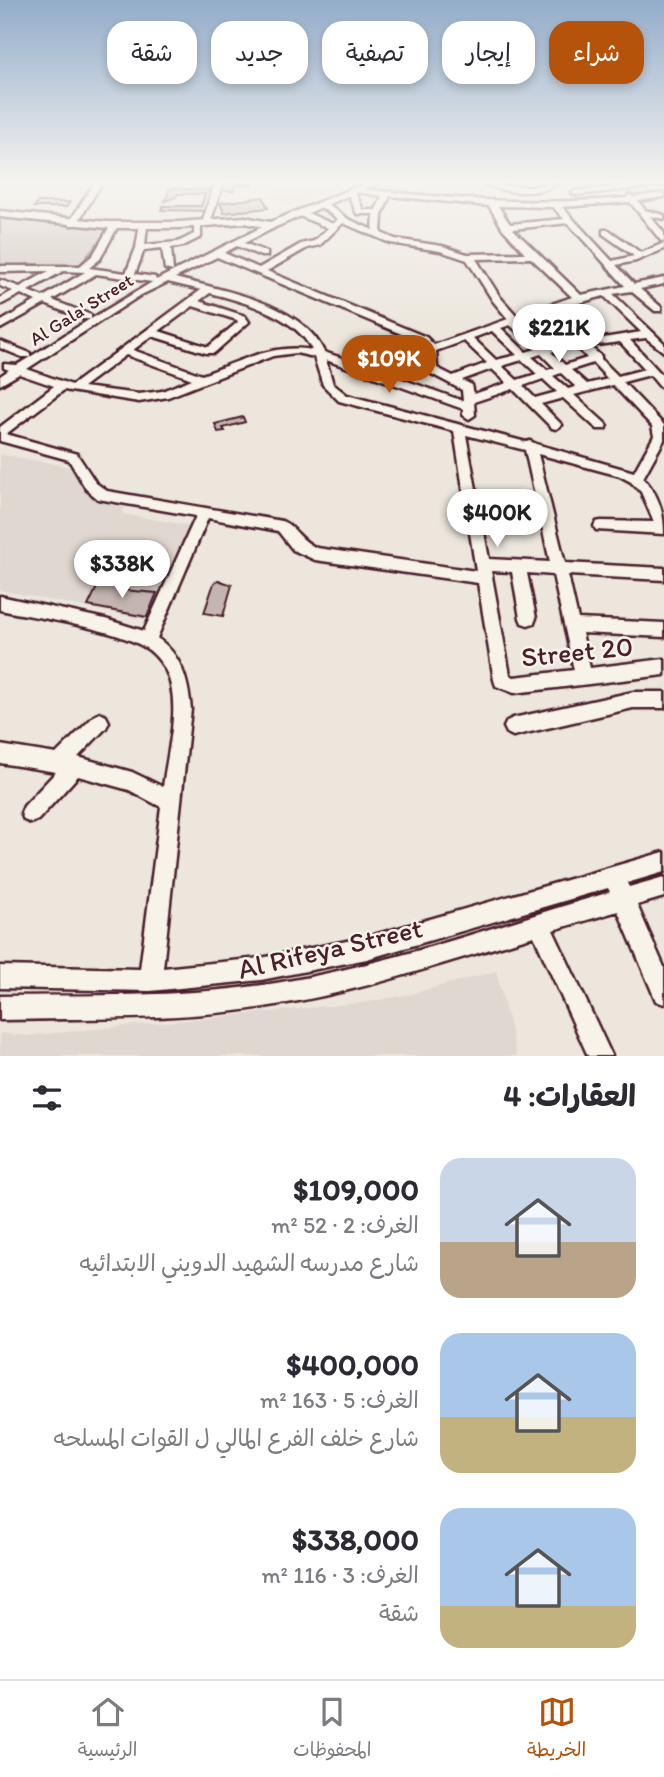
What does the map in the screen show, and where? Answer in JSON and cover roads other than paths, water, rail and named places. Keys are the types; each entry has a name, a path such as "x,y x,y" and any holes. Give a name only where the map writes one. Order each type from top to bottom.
{"street":[{"path":"82,269 97,257 111,232"},
{"path":"130,275 142,232"},
{"path":"139,248 183,247 199,232"},
{"name":"Al Gala' Street","path":"9,369 168,274 246,232"},
{"name":"Al Gala' Street","path":"0,381 9,369 26,355 87,317 152,279 216,253 252,232"},
{"path":"262,270 304,246 317,243 327,232"},
{"path":"373,232 393,241 470,257 532,255"},
{"path":"511,232 579,299"},
{"path":"578,232 657,309"},
{"path":"606,232 640,256"},
{"path":"237,243 264,254"},
{"path":"166,246 168,274 208,290 261,306 283,316 312,339 327,386 336,395 624,472 646,489 663,526 601,526"},
{"path":"608,264 640,256 663,246"},
{"path":"216,253 422,339 431,349 432,370"},
{"path":"287,256 306,261"},
{"path":"470,257 513,321 583,388"},
{"path":"23,313 0,302 64,267"},
{"path":"1,270 64,267 152,279"},
{"path":"0,326 96,270"},
{"path":"431,349 579,299 663,283"},
{"path":"1,284 87,317"},
{"path":"0,435 125,351 208,290"},
{"path":"620,290 633,303"},
{"path":"606,293 662,346"},
{"path":"619,305 649,301"},
{"path":"150,332 210,351 244,322 241,318 191,302"},
{"path":"547,309 582,342 662,430 636,479"},
{"path":"493,327 601,426"},
{"path":"452,380 542,350 649,334"},
{"path":"466,337 556,425"},
{"path":"622,338 664,384"},
{"path":"0,344 26,355"},
{"path":"9,369 67,388 147,397 204,380 278,351 296,350 318,354 470,403 515,384 597,358"},
{"path":"125,351 204,380"},
{"path":"365,369 399,355 468,388 470,403 464,428 483,572"},
{"path":"533,402 616,378 652,371"},
{"path":"0,435 73,457 91,486 103,495 282,526 298,546 315,554 483,572 518,567 664,574"},
{"path":"530,445 584,677"},
{"path":"148,639 204,513"},
{"path":"518,567 528,618"},
{"name":"Street 20","path":"483,572 499,676 505,682 514,685 664,669"},
{"path":"0,603 127,630 148,639 167,656 179,680 181,694 171,802 150,980"},
{"path":"572,626 664,630"},
{"path":"513,727 633,700 664,700"},
{"path":"31,813 100,722"},
{"path":"0,754 125,778 157,792 171,802"},
{"name":"Al Rifeya Street","path":"0,977 150,980 206,976 315,960 367,948 664,862"},
{"path":"614,877 664,993"},
{"name":"Al Rifeya Street","path":"0,1007 181,1006 277,994 369,974 664,887"},
{"path":"539,924 600,1056"}]}
